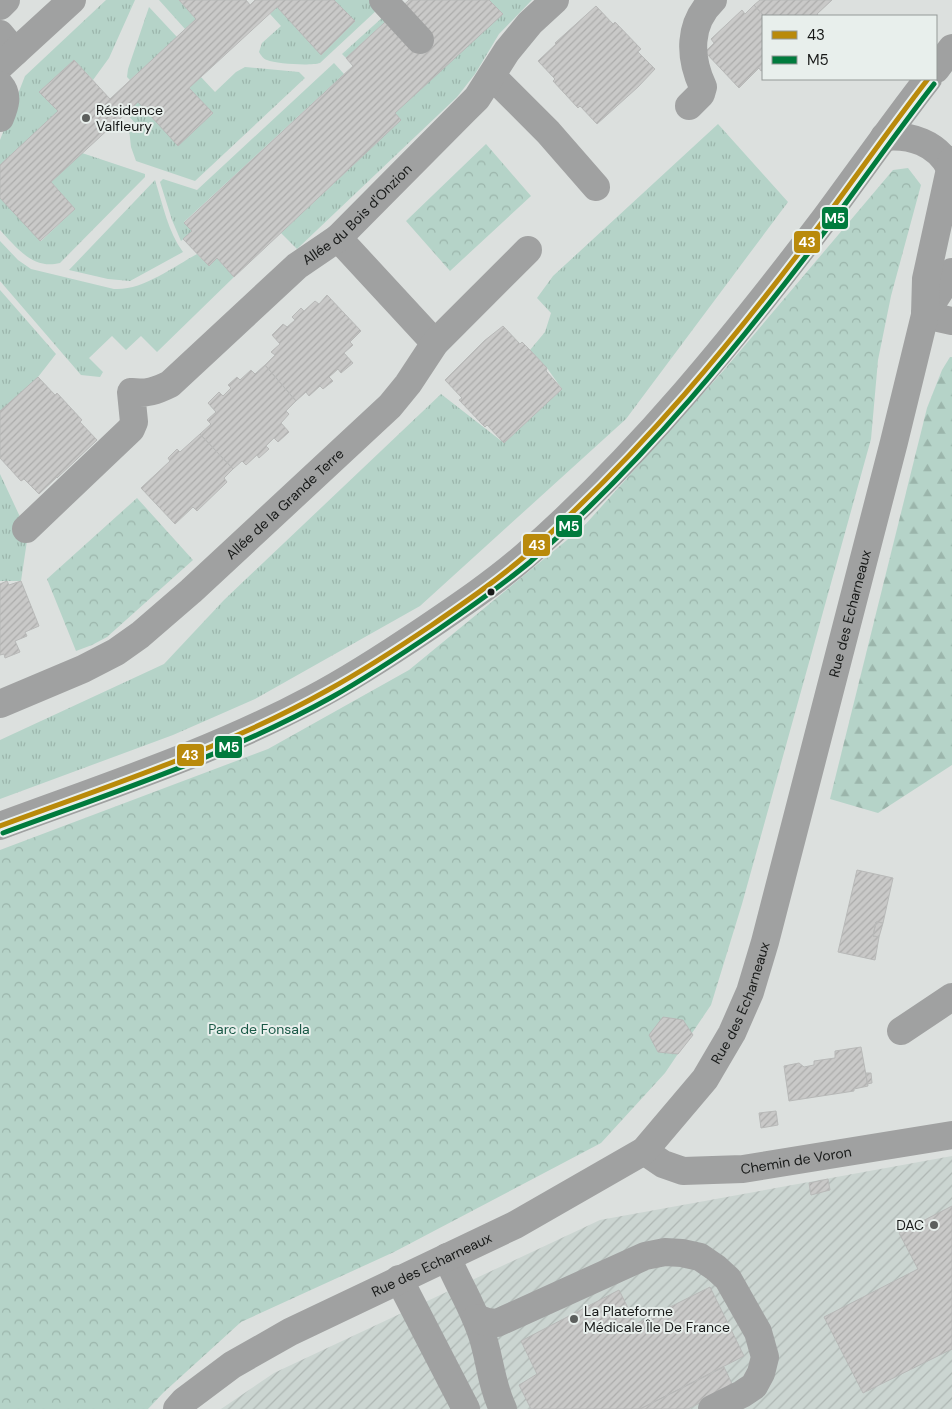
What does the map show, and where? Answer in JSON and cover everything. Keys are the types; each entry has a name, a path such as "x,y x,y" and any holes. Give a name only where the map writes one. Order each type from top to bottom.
{"street":[{"path":"0,6 6,0"},
{"path":"5,51 72,0"},
{"path":"383,0 420,40"},
{"name":"Allée du Bois d'Onzion","path":"26,530 132,429 134,422 131,392 144,394 157,391 170,384 298,266 338,238 477,98 507,50 530,23 555,0"},
{"path":"689,106 701,94 703,87 696,74 693,56 693,36 698,19 713,0"},
{"path":"937,68 952,48"},
{"path":"492,76 548,132 596,187"},
{"path":"0,826 208,748 312,699 389,653 478,593 524,557 572,513 643,441 743,324 927,80"},
{"path":"0,85 5,90 6,102 0,118"},
{"path":"884,137 913,138 934,148 951,164"},
{"name":"Rue des Echarneaux","path":"177,1409 232,1365 290,1332 515,1225 644,1151 705,1079 732,1033 750,992 765,942 882,490 925,315 926,279 951,164"},
{"path":"338,238 435,343"},
{"name":"Allée de la Grande Terre","path":"0,704 83,669 116,652 140,635 198,584 390,406 408,384 435,343 528,250"},
{"name":"Rue des Echarneaux","path":"925,315 952,272"},
{"path":"925,315 952,321"},
{"path":"900,1031 952,997"},
{"name":"Chemin de Voron","path":"644,1151 662,1164 683,1172 743,1169 952,1135"},
{"path":"476,1318 497,1323 644,1256 673,1252 700,1257 728,1279 758,1332 765,1357 761,1373 754,1386 712,1409"},
{"path":"447,1257 476,1318 503,1409"},
{"path":"399,1279 466,1409"}],"shaded area":[{"path":"952,1156 952,1409 221,1409 274,1373 600,1220"}],"green space":[{"path":"106,0 135,0 109,58 93,80 74,60 39,92 58,111 0,165 0,140 25,76"},
{"path":"159,0 179,0 196,19 185,29"},
{"path":"334,0 370,0 378,9 320,63 285,63 271,61 262,57 259,52 262,43 281,26 270,14 277,7 321,54 355,21"},
{"path":"489,0 532,0 499,34 475,74 457,97 297,249 281,233 401,120 395,113 502,14"},
{"path":"149,7 177,37 130,80 127,77 128,69"},
{"path":"384,16 388,19 346,58 342,54"},
{"path":"334,63 344,74 184,222 192,231 181,241 160,182 163,179 197,190"},
{"path":"245,67 299,72 305,78 195,181 136,161 131,147 129,129 135,123 126,113 138,102 178,145 213,113 189,88 201,77 215,92 236,72"},
{"path":"718,124 788,202 626,419 420,606 255,699 173,735 0,799 0,740 164,664 224,600 441,394 504,443 562,389 547,368 530,350 545,332 551,313 537,298 553,276"},
{"path":"486,144 531,196 450,271 406,221"},
{"path":"82,153 145,174 145,177 60,263 50,264 34,260 19,250 0,230 0,198 41,241 75,209 51,182"},
{"name":"Parc de Fonsala","path":"908,168 921,185 891,296 878,360 871,439 742,904 711,1005 665,1073 601,1143 394,1252 241,1322 148,1409 0,1409 0,850 268,749 409,670 584,526 724,370 893,170"},
{"path":"155,180 173,236 183,252 130,281 108,279 69,270"},
{"path":"0,241 18,260 31,269 114,289 125,289 146,282 197,254 209,266 217,258 234,277 157,352 141,336 126,350 112,336 89,358 103,372 100,377 81,375 0,281"},
{"path":"0,290 56,354 38,377 0,413"},
{"path":"950,357 952,357 952,765 878,813 830,799 927,408 942,370"},
{"path":"0,474 28,534 21,581 0,581"},
{"path":"137,498 193,560 107,637 76,651 47,579"}],"building":[{"name":"Résidence Valfleury","path":"179,0 246,0 250,5 255,0 334,0 355,21 321,55 277,7 189,88 213,113 178,146 138,102 51,182 75,209 40,241 0,198 0,165 58,111 39,92 74,60 110,99 196,19"},
{"path":"409,0 489,0 503,14 395,113 401,120 234,277 217,258 209,266 183,239 192,231 184,223 353,66 346,58"},
{"path":"760,0 832,0 818,15 763,15 754,5"},
{"path":"754,5 763,15 762,70 759,68 739,88 705,52 714,43 711,39 742,10 745,14"},
{"path":"596,6 613,24 615,22 641,49 638,52 655,69 597,124 580,106 578,108 553,81 555,79 538,61"},
{"path":"327,295 361,331 350,342 353,345 344,353 353,363 341,373 338,369 329,377 333,381 323,389 320,386 309,396 306,392 296,401 265,365 275,355 271,352 280,344 272,335 283,324 287,327 295,320 292,317 301,308 304,311 315,301 319,304"},
{"path":"503,326 520,344 522,342 547,368 546,371 562,389 504,443 487,425 485,427 459,400 462,398 445,380 484,341"},
{"path":"265,365 296,401 286,411 289,414 281,423 289,432 278,442 274,438 266,446 269,449 259,458 257,455 246,465 242,461 233,469 200,434 211,424 207,420 216,412 208,403 219,392 223,396 231,388 228,385 237,377 240,380 251,370 255,374"},
{"path":"38,377 55,395 57,393 82,420 80,422 97,440 39,494 24,479 21,481 0,458 0,411"},
{"path":"200,434 233,469 224,478 227,482 197,511 193,507 175,524 141,488 170,461 168,458 177,449 180,452"},
{"path":"7,581 9,585 21,581 39,626 25,632 27,636 15,641 20,652 5,658 4,654 0,655 0,584"},
{"path":"857,870 893,878 883,923 876,922 873,936 879,937 875,960 838,952"},
{"path":"876,922 883,923 879,937 873,936"},
{"path":"663,1017 683,1020 693,1035 678,1054 658,1052 649,1035"},
{"path":"861,1047 868,1086 854,1089 854,1091 789,1101 784,1066 799,1063 804,1067 814,1065 814,1061 835,1058 835,1051"},
{"path":"866,1073 871,1073 872,1083 867,1084"},
{"path":"776,1111 778,1125 761,1128 759,1113"},
{"path":"828,1179 830,1190 811,1195 809,1183"},
{"path":"952,1206 952,1349 863,1393 824,1317 918,1269 899,1233"},
{"path":"710,1287 744,1356 640,1409 531,1409 519,1385 537,1374 521,1341 619,1290 636,1324"},
{"path":"724,1367 733,1386 688,1409 640,1409"}],"transit line":[{"name":"43","path":"0,826 208,748 289,711 368,667 468,600 514,565 567,518 647,437 721,351 792,262 927,80"},
{"name":"M5","path":"3,833 211,755 293,718 385,665 496,589 519,571 572,524 690,400 798,267 934,84"}],"place":[{"name":"Résidence Valfleury","path":"86,118"},
{"name":"DAC","path":"934,1225"},
{"name":"La Plateforme Médicale Île De France","path":"574,1319"}]}
